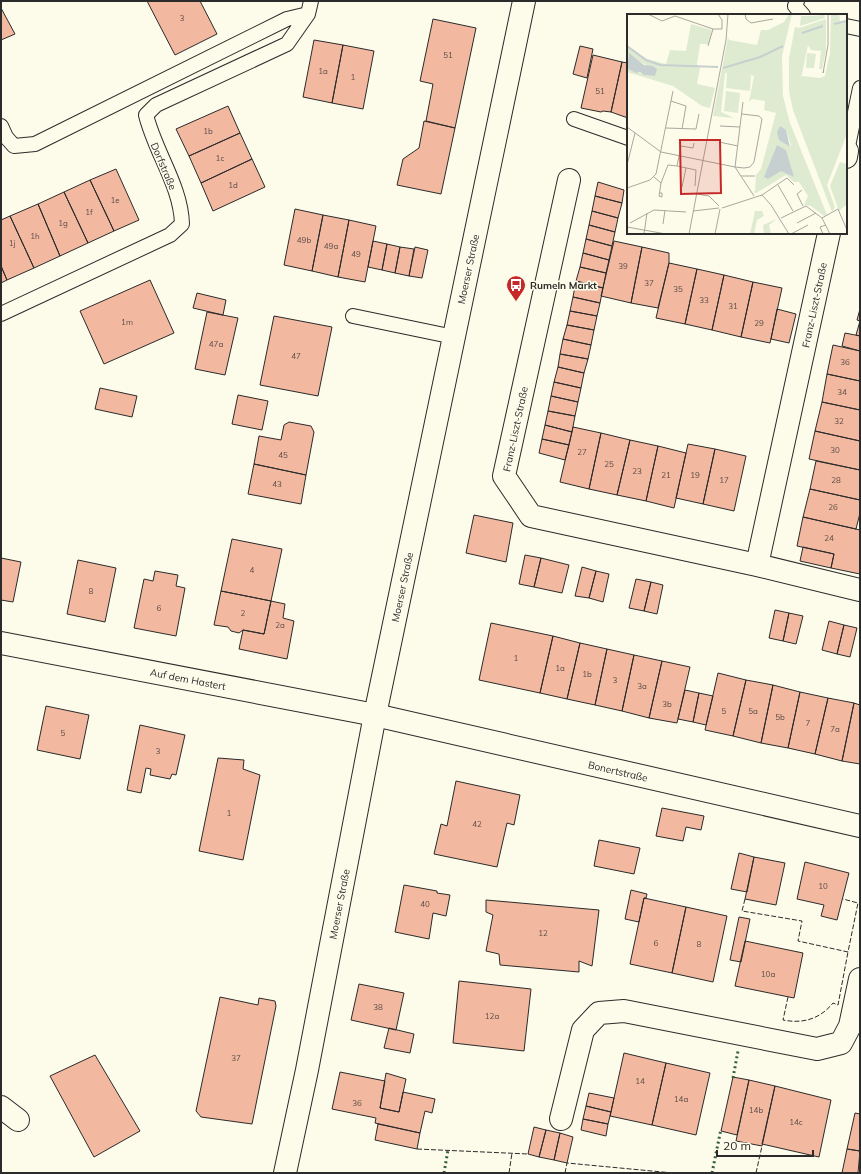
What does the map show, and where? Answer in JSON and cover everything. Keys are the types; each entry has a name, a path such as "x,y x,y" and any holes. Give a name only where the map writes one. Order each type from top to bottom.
{"street":[{"name":"Moerser Straße","path":"285,1173 307,1070 375,715 524,1"},
{"name":"Franz-Liszt-Straße","path":"569,180 504,476 531,516 757,565 860,590"},
{"name":"Franz-Liszt-Straße","path":"757,565 829,234"},
{"name":"Auf dem Hastert","path":"1,643 375,715"},
{"name":"Bonertstraße","path":"375,715 860,826"},
{"path":"561,1119 583,1030 599,1013 624,1010 817,1049 841,1043 850,1026 860,979"},
{"path":"1,1106 18,1120"}],"lane":[{"path":"796,1 795,6 802,14"},
{"path":"1,126 6,137 14,146 35,144 310,8"},
{"name":"Dorfstraße","path":"1,314 170,235 182,224 181,207 150,132 146,116 156,105 288,44 310,8"},
{"path":"847,26 860,29"},
{"path":"847,154 860,88"},
{"path":"574,119 627,138"},
{"path":"353,316 454,337"}],"building":[{"path":"147,1 200,1 217,34 175,55"},
{"path":"1,8 15,34 1,40"},
{"path":"433,19 476,28 455,128 426,121 433,84 420,81"},
{"path":"314,40 343,45 332,103 303,97"},
{"path":"343,45 374,51 363,109 332,103"},
{"path":"580,46 593,49 587,78 573,74"},
{"path":"593,55 622,62 611,112 601,112 581,108"},
{"path":"622,62 627,63 627,118 611,112"},
{"path":"228,106 240,133 189,156 176,129"},
{"path":"424,121 455,128 441,194 397,185 403,159 419,148"},
{"path":"240,133 252,159 201,183 189,156"},
{"path":"252,159 265,187 213,211 201,183"},
{"path":"116,169 139,220 114,231 90,180"},
{"path":"90,180 114,231 88,243 64,192"},
{"path":"598,182 624,190 622,203 595,196"},
{"path":"64,192 88,243 60,256 38,204"},
{"path":"595,196 622,203 618,218 592,211"},
{"path":"38,204 60,256 34,268 10,216"},
{"path":"295,209 323,215 312,271 284,265"},
{"path":"592,211 618,218 615,232 589,225"},
{"path":"323,215 349,220 338,277 312,271"},
{"path":"10,216 34,268 7,280 1,266 1,220"},
{"path":"349,220 376,226 365,282 338,277"},
{"path":"589,225 615,232 612,246 586,239"},
{"path":"586,239 612,246 609,260 583,253"},
{"path":"373,241 387,244 382,270 368,267"},
{"path":"614,241 642,247 631,303 601,296"},
{"path":"387,244 400,247 395,273 382,270"},
{"path":"400,247 414,249 409,276 395,273"},
{"path":"415,247 428,250 422,278 409,276"},
{"path":"642,247 669,253 669,263 658,308 631,303"},
{"path":"583,253 609,260 606,273 580,267"},
{"path":"669,263 697,269 685,324 656,318"},
{"path":"1,266 7,280 1,283"},
{"path":"580,267 606,273 603,288 576,281"},
{"path":"697,269 724,275 712,330 685,324"},
{"path":"724,275 753,282 741,337 712,330"},
{"path":"150,280 174,333 104,364 80,311"},
{"path":"576,281 603,288 600,303 573,297"},
{"path":"753,282 782,288 770,343 741,337"},
{"path":"197,293 226,300 223,315 193,308"},
{"path":"573,297 600,303 597,316 570,311"},
{"path":"777,309 796,314 789,343 771,339"},
{"path":"860,309 860,321 857,320"},
{"path":"570,311 597,316 594,330 567,325"},
{"path":"207,312 238,318 225,375 195,369"},
{"path":"274,316 332,327 318,396 260,385"},
{"path":"860,321 860,336 856,335"},
{"path":"567,325 594,330 591,345 563,339"},
{"path":"845,333 860,336 860,351 842,346"},
{"path":"563,339 591,345 588,359 560,354"},
{"path":"833,345 860,351 860,381 827,374"},
{"path":"560,354 588,359 584,373 558,367"},
{"path":"558,367 584,373 581,388 554,382"},
{"path":"827,374 860,381 860,410 822,402"},
{"path":"554,382 581,388 578,402 551,396"},
{"path":"100,388 137,396 132,417 95,409"},
{"path":"238,395 268,401 262,430 232,424"},
{"path":"551,396 578,402 575,416 548,411"},
{"path":"822,402 860,410 860,441 815,431"},
{"path":"548,411 575,416 572,432 545,425"},
{"path":"289,422 311,426 314,432 306,475 254,464 259,436 281,440 284,425"},
{"path":"545,425 572,432 569,445 542,439"},
{"path":"573,427 601,433 589,489 560,482"},
{"path":"815,431 860,441 860,470 809,459"},
{"path":"601,433 630,440 617,495 589,489"},
{"path":"542,439 569,445 565,460 539,453"},
{"path":"630,440 658,446 646,501 617,495"},
{"path":"688,444 715,449 703,504 676,498"},
{"path":"658,446 686,453 674,508 646,501"},
{"path":"715,449 746,456 734,511 703,504"},
{"path":"816,461 860,470 860,500 810,489"},
{"path":"254,464 306,475 301,504 248,494"},
{"path":"810,489 860,500 860,513 856,529 803,517"},
{"path":"474,515 513,523 506,562 466,553"},
{"path":"803,517 860,530 860,574 831,568 834,554 797,546"},
{"path":"232,539 282,549 271,601 221,591"},
{"path":"803,547 834,554 831,568 800,561"},
{"path":"525,555 541,558 534,587 519,584"},
{"path":"1,558 21,562 13,602 1,600"},
{"path":"541,558 569,565 562,593 534,587"},
{"path":"78,560 116,568 105,622 67,614"},
{"path":"582,567 596,571 589,598 575,596"},
{"path":"155,571 178,575 176,586 185,588 176,636 134,628 144,579 153,581"},
{"path":"596,571 609,574 603,602 589,598"},
{"path":"636,579 651,582 644,611 629,608"},
{"path":"651,582 663,585 657,614 644,611"},
{"path":"221,591 271,601 264,634 243,630 239,633 231,631 228,627 214,625"},
{"path":"271,601 285,604 283,618 294,621 287,659 239,649 243,630 264,634"},
{"path":"775,610 789,613 783,641 769,638"},
{"path":"789,613 803,616 796,644 783,641"},
{"path":"829,621 844,625 837,654 822,650"},
{"path":"491,623 553,636 540,693 479,680"},
{"path":"844,625 857,628 850,657 837,654"},
{"path":"553,636 580,643 567,699 540,693"},
{"path":"580,643 607,649 595,705 567,699"},
{"path":"607,649 634,655 622,711 595,705"},
{"path":"634,655 662,661 649,718 622,711"},
{"path":"662,661 690,667 677,723 649,718"},
{"path":"718,673 746,680 733,736 705,730"},
{"path":"746,680 773,685 761,743 733,736"},
{"path":"773,685 800,692 788,748 761,743"},
{"path":"685,690 699,693 693,722 678,719"},
{"path":"800,692 828,698 815,754 788,748"},
{"path":"699,693 713,696 706,725 693,722"},
{"path":"828,698 854,703 842,761 815,754"},
{"path":"854,703 860,705 860,764 842,761"},
{"path":"46,706 89,715 80,759 37,750"},
{"path":"140,725 185,735 176,775 172,774 170,779 150,775 151,769 146,768 141,793 127,790"},
{"path":"218,758 244,760 243,769 260,775 243,860 199,851"},
{"path":"456,781 520,795 514,825 507,823 497,867 434,854 441,824 447,826"},
{"path":"662,808 704,816 701,830 686,827 683,841 656,836"},
{"path":"599,840 640,848 634,874 594,866"},
{"path":"739,853 754,857 747,892 731,889"},
{"path":"754,857 785,863 776,905 745,899"},
{"path":"805,862 849,873 837,920 821,916 824,905 797,899"},
{"path":"404,885 450,895 446,916 433,913 429,939 395,932"},
{"path":"631,890 647,894 646,898 644,898 639,922 625,919"},
{"path":"644,898 686,907 672,973 630,964"},
{"path":"486,900 599,910 592,966 579,961 579,972 500,965 499,954 486,951 493,915 486,912"},
{"path":"686,907 727,916 713,982 672,973"},
{"path":"739,917 750,919 741,962 730,960"},
{"path":"745,941 803,953 794,998 735,986"},
{"path":"459,981 531,989 524,1051 453,1043"},
{"path":"359,984 404,993 396,1030 351,1020"},
{"path":"220,997 258,1005 259,998 275,1001 276,1006 252,1124 201,1117 196,1111"},
{"path":"389,1028 414,1034 410,1053 384,1048"},
{"path":"624,1053 666,1063 652,1125 610,1116"},
{"path":"95,1055 140,1131 94,1157 50,1076"},
{"path":"666,1063 710,1073 696,1135 652,1125"},
{"path":"340,1072 385,1081 380,1108 399,1112 403,1092 435,1099 432,1113 425,1111 420,1133 375,1123 376,1118 332,1109"},
{"path":"386,1073 406,1079 399,1112 380,1108"},
{"path":"733,1077 749,1080 737,1135 721,1131"},
{"path":"749,1080 775,1086 762,1146 736,1141"},
{"path":"775,1086 831,1100 819,1157 762,1144"},
{"path":"589,1093 614,1098 611,1112 586,1106"},
{"path":"586,1106 611,1112 608,1124 583,1119"},
{"path":"855,1113 860,1114 860,1151 847,1149"},
{"path":"583,1119 608,1124 606,1136 581,1130"},
{"path":"378,1124 420,1133 417,1149 375,1140"},
{"path":"534,1127 546,1130 539,1157 528,1154"},
{"path":"546,1130 560,1133 554,1160 539,1157"},
{"path":"560,1133 573,1137 567,1163 554,1160"},
{"path":"847,1149 860,1151 858,1173 842,1173"}],"hedge":[{"path":"733,1078 738,1051"},
{"path":"712,1173 721,1129"},
{"path":"444,1173 448,1150"}],"fence":[{"path":"745,899 742,911 802,921 798,941 848,952 858,903 843,899"},
{"path":"788,997 783,1020 804,1021 823,1013 833,1003 838,1005 848,952"},
{"path":"756,1173 762,1146"},
{"path":"417,1149 528,1154"},
{"path":"509,1173 512,1153"},
{"path":"565,1173 567,1163 673,1173"}],"place":[{"name":"Rumeln Markt","path":"516,302"}]}
